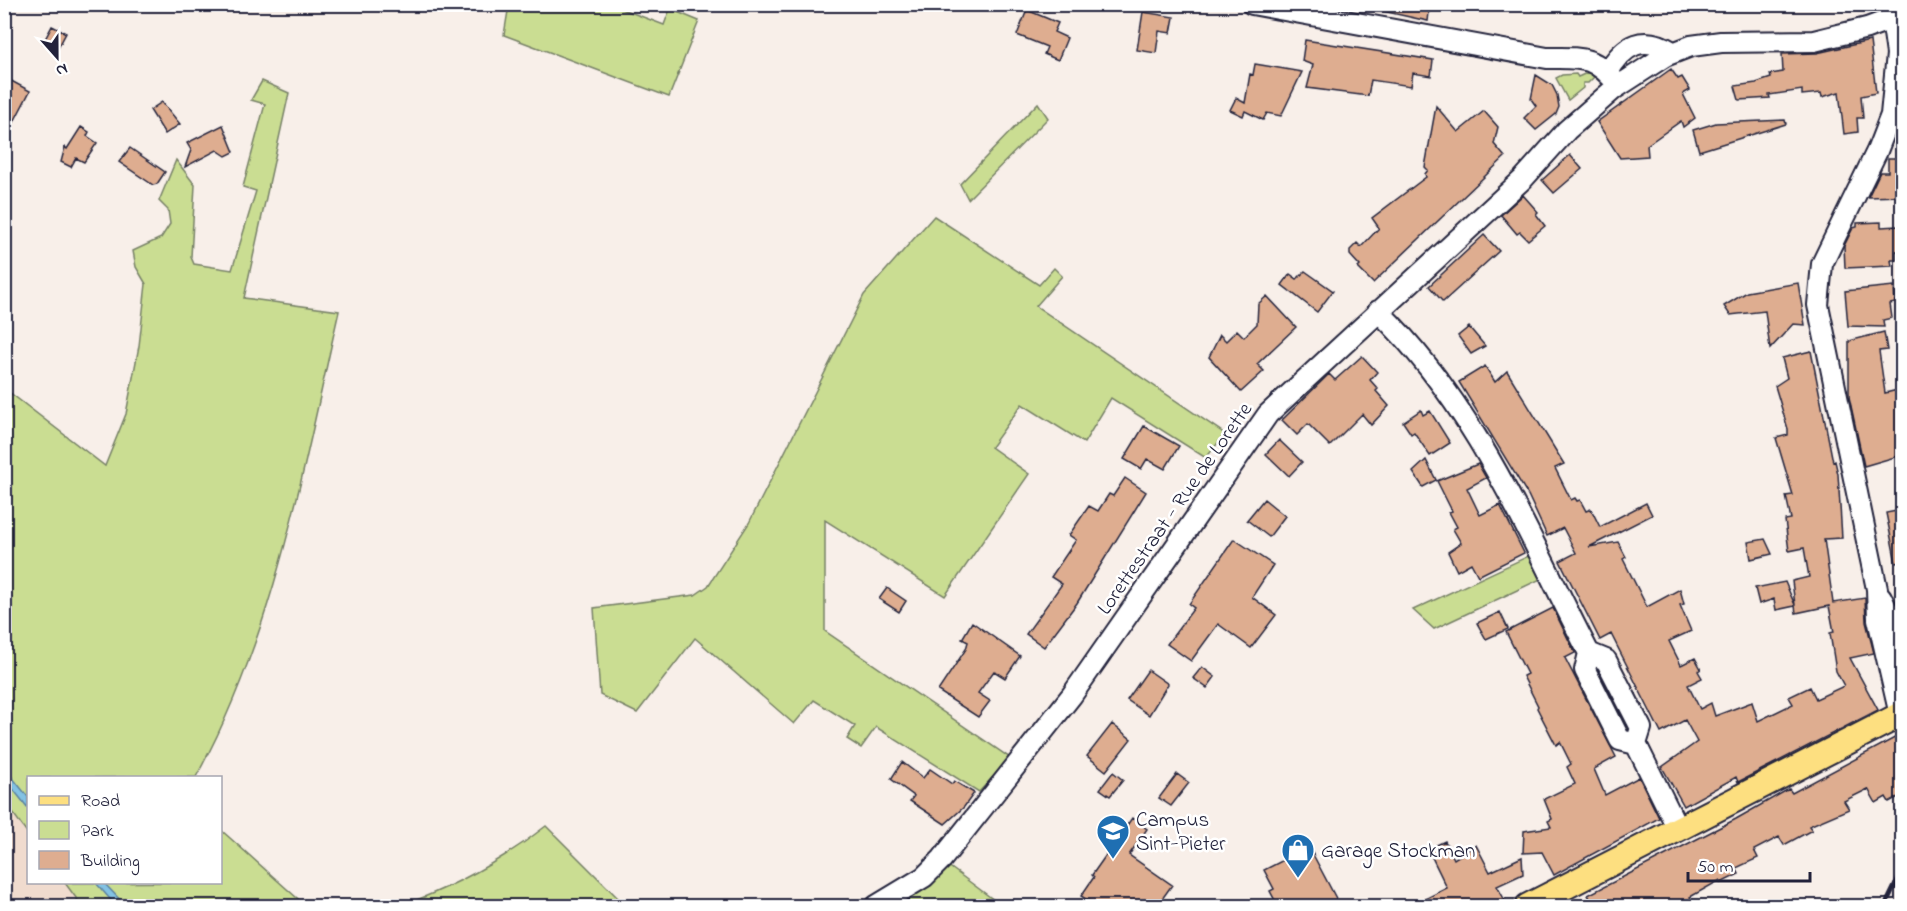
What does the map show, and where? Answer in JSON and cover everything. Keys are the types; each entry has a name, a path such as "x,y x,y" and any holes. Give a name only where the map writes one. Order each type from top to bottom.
{"main road":[{"path":"1528,906 1901,715"}],"street":[{"path":"1252,4 1547,58 1588,59 1613,78 1617,55 1631,45 1660,45 1673,52 1709,42 1814,41 1897,17 1897,54 1891,115 1877,151 1822,264 1818,305 1877,589 1878,619 1896,668 1901,715"},
{"name":"Lorettestraat - Rue de Lorette","path":"876,906 924,877 942,859 1072,695 1260,425 1281,401 1522,179 1613,78 1673,52"},
{"path":"1378,311 1396,329 1447,391 1466,420 1589,653 1585,670 1620,740 1636,744 1678,829"},
{"path":"1877,589 1902,641"}],"shaded area":[{"path":"4,802 27,833 27,884 66,884 82,906 5,906"}],"green space":[{"path":"509,5 623,5 622,9 664,25 670,9 699,21 669,97 504,35"},
{"path":"1589,72 1594,77 1588,83 1583,83 1583,88 1568,100 1556,78 1576,74 1578,77"},
{"path":"262,81 289,93 244,298 339,311 284,550 247,666 196,776 27,776 27,833 5,802 5,389 105,466 126,414 139,346 146,284 136,267 133,251 161,238 170,224 168,210 159,201 176,160 195,185 191,257 194,264 232,270 256,191 243,187 265,104 251,100"},
{"path":"1038,103 1048,118 968,199 960,184"},
{"path":"934,216 1039,285 1054,268 1062,276 1036,306 1225,434 1206,458 1111,398 1084,443 1022,404 991,447 1029,474 945,596 825,520 825,631 1010,758 979,792 876,727 861,748 847,739 855,726 814,700 794,724 695,638 637,713 600,695 594,608 695,595 708,586 749,523 864,295"},
{"path":"1533,554 1545,577 1434,629 1413,610"},
{"path":"1621,701 1633,727 1630,733 1627,733 1611,706"},
{"path":"546,826 626,906 401,906 477,872"},
{"path":"222,831 306,906 82,906 66,884 222,884"},
{"path":"947,865 1002,906 887,906"}],"water":[{"path":"4,767 27,796 27,807 5,779"},
{"path":"97,884 105,884 126,906 116,906"}],"building":[{"path":"1379,4 1430,4 1428,21 1378,10"},
{"path":"1027,10 1058,23 1054,32 1067,38 1058,60 1044,54 1047,47 1017,35"},
{"path":"1143,12 1174,17 1171,33 1159,31 1156,53 1137,50"},
{"path":"52,26 66,33 57,50 43,43"},
{"path":"1305,40 1433,60 1431,76 1413,73 1411,86 1371,80 1368,96 1307,88 1313,65 1302,61"},
{"path":"1870,41 1876,93 1861,96 1863,118 1857,118 1858,132 1844,134 1839,92 1822,97 1821,93 1802,95 1802,90 1769,95 1770,98 1739,100 1735,86 1756,83 1771,78 1770,74 1783,72 1782,54 1817,53"},
{"path":"1255,64 1302,72 1281,116 1267,113 1263,120 1245,111 1243,116 1230,110 1236,98 1245,103 1250,74 1253,75"},
{"path":"1671,69 1678,79 1682,77 1690,90 1683,94 1695,118 1683,127 1681,121 1647,145 1648,156 1620,158 1597,122"},
{"path":"1536,75 1552,85 1559,107 1556,114 1536,130 1524,118 1536,106 1531,99"},
{"path":"4,77 30,91 4,141"},
{"path":"162,102 180,124 165,134 150,110"},
{"path":"1436,106 1458,132 1484,111 1498,127 1494,144 1505,157 1373,283 1358,268 1360,266 1350,255 1350,250 1357,243 1361,247 1379,228 1372,218 1426,177 1428,170 1425,167"},
{"path":"1785,120 1786,124 1699,151 1693,130 1716,123"},
{"path":"223,125 234,152 226,156 217,150 185,167 191,150 187,143"},
{"path":"81,127 89,132 87,136 97,143 84,162 76,158 71,167 61,162 65,147 67,149"},
{"path":"130,148 165,172 157,184 153,185 119,162"},
{"path":"1570,155 1582,169 1554,193 1542,180"},
{"path":"1888,158 1902,158 1902,196 1868,197 1880,172 1888,172"},
{"path":"1523,195 1538,212 1536,214 1545,226 1528,240 1520,232 1517,234 1501,215"},
{"path":"1881,222 1881,227 1899,226 1899,251 1896,251 1896,260 1891,260 1892,266 1845,268 1844,246 1853,228 1857,227 1857,223"},
{"path":"1484,235 1499,251 1443,302 1429,286"},
{"path":"1305,271 1333,291 1317,312 1282,285 1290,274 1297,279"},
{"path":"1798,283 1805,325 1793,324 1770,349 1765,311 1730,315 1724,306 1747,292"},
{"path":"1894,286 1895,303 1890,304 1892,318 1883,320 1884,327 1848,326 1845,291"},
{"path":"1267,296 1296,327 1257,364 1264,371 1241,392 1209,357 1220,335 1226,341 1237,330 1244,337 1257,324 1258,304"},
{"path":"1469,327 1485,346 1471,354 1458,336"},
{"path":"1884,332 1887,350 1879,351 1885,393 1902,389 1902,455 1864,466 1849,397 1849,341"},
{"path":"1811,351 1833,462 1835,461 1838,474 1842,538 1824,539 1833,603 1865,598 1866,622 1874,653 1850,658 1878,710 1738,782 1736,777 1684,806 1662,767 1697,742 1685,720 1661,733 1611,634 1600,640 1560,561 1576,553 1563,528 1547,536 1528,495 1459,382 1485,366 1495,382 1507,371 1564,464 1555,468 1571,500 1575,498 1577,501 1580,500 1586,511 1591,509 1600,527 1646,503 1652,515 1589,547 1618,542 1626,557 1623,559 1647,607 1680,589 1684,604 1680,605 1691,631 1669,641 1681,665 1695,658 1701,669 1698,671 1702,678 1688,685 1700,709 1711,703 1715,716 1752,702 1758,721 1793,704 1789,697 1810,687 1816,699 1844,686 1836,671 1830,633 1834,632 1829,606 1796,613 1795,606 1776,610 1774,599 1759,604 1755,588 1785,582 1795,605 1792,581 1809,577 1804,548 1789,551 1785,520 1791,519 1786,496 1793,495 1776,438 1788,435 1788,429 1775,386 1787,378 1782,358"},
{"path":"1362,356 1377,372 1370,380 1389,406 1371,425 1362,414 1330,446 1308,424 1297,435 1282,420 1329,374 1335,380"},
{"path":"1421,410 1423,415 1430,411 1450,443 1430,456 1414,432 1411,434 1403,422"},
{"path":"1144,426 1179,446 1165,469 1147,459 1141,469 1124,459"},
{"path":"1279,440 1302,462 1289,476 1266,454"},
{"path":"1426,460 1436,480 1423,487 1413,472"},
{"path":"1478,464 1486,478 1467,488 1480,515 1500,505 1524,553 1478,576 1471,563 1457,571 1448,552 1461,543 1453,529 1457,527 1449,512 1452,511 1437,481"},
{"path":"1125,478 1146,492 1077,603 1044,647 1026,634 1062,584 1051,577 1076,540 1069,535 1089,506 1098,511 1109,494 1113,496"},
{"path":"1264,499 1285,516 1269,537 1247,520"},
{"path":"1902,510 1902,562 1896,563 1886,513"},
{"path":"1234,539 1273,565 1252,597 1276,615 1251,648 1218,624 1191,661 1167,644 1194,608 1189,604"},
{"path":"1765,539 1772,554 1751,559 1748,542"},
{"path":"887,588 906,601 899,612 879,599"},
{"path":"1553,608 1575,653 1565,658 1616,757 1594,769 1605,795 1639,777 1659,818 1554,875 1542,852 1523,853 1524,831 1551,827 1548,821 1552,819 1544,799 1575,784 1567,767 1571,764 1560,742 1556,745 1537,708 1523,676 1527,674 1506,632"},
{"path":"1500,612 1508,629 1486,639 1477,623"},
{"path":"972,622 1020,656 1005,678 994,671 978,693 990,701 978,717 938,691 966,649 968,642 962,639"},
{"path":"1202,667 1215,677 1207,688 1193,678"},
{"path":"1148,670 1168,684 1149,715 1127,700"},
{"path":"1112,724 1131,739 1106,771 1087,756"},
{"path":"1902,734 1902,795 1889,802 1886,797 1876,803 1868,789 1844,801 1849,809 1809,826 1812,830 1784,845 1779,837 1754,850 1758,858 1736,868 1739,874 1721,883 1720,880 1690,897 1694,902 1686,906 1595,906 1588,895 1736,819 1789,789 1792,793"},
{"path":"902,762 923,778 930,769 952,784 954,781 974,793 964,807 945,824 910,801 914,796 891,779"},
{"path":"1113,772 1123,780 1110,796 1100,789"},
{"path":"1177,774 1189,783 1171,806 1159,798"},
{"name":"Campus Sint-Pieter","path":"1132,818 1147,829 1129,855 1172,885 1157,906 1097,906 1081,896 1094,877 1092,875"},
{"path":"1445,841 1454,859 1476,845 1490,872 1522,857 1523,874 1497,886 1508,906 1411,906 1447,888 1428,849"},
{"name":"Garage Stockman","path":"1309,847 1340,906 1278,906 1270,891 1274,889 1264,870"}],"railway":[{"path":"1885,906 1902,871"}],"place":[{"name":"Campus Sint-Pieter","path":"1113,860"},
{"name":"Garage Stockman","path":"1298,879"}]}
